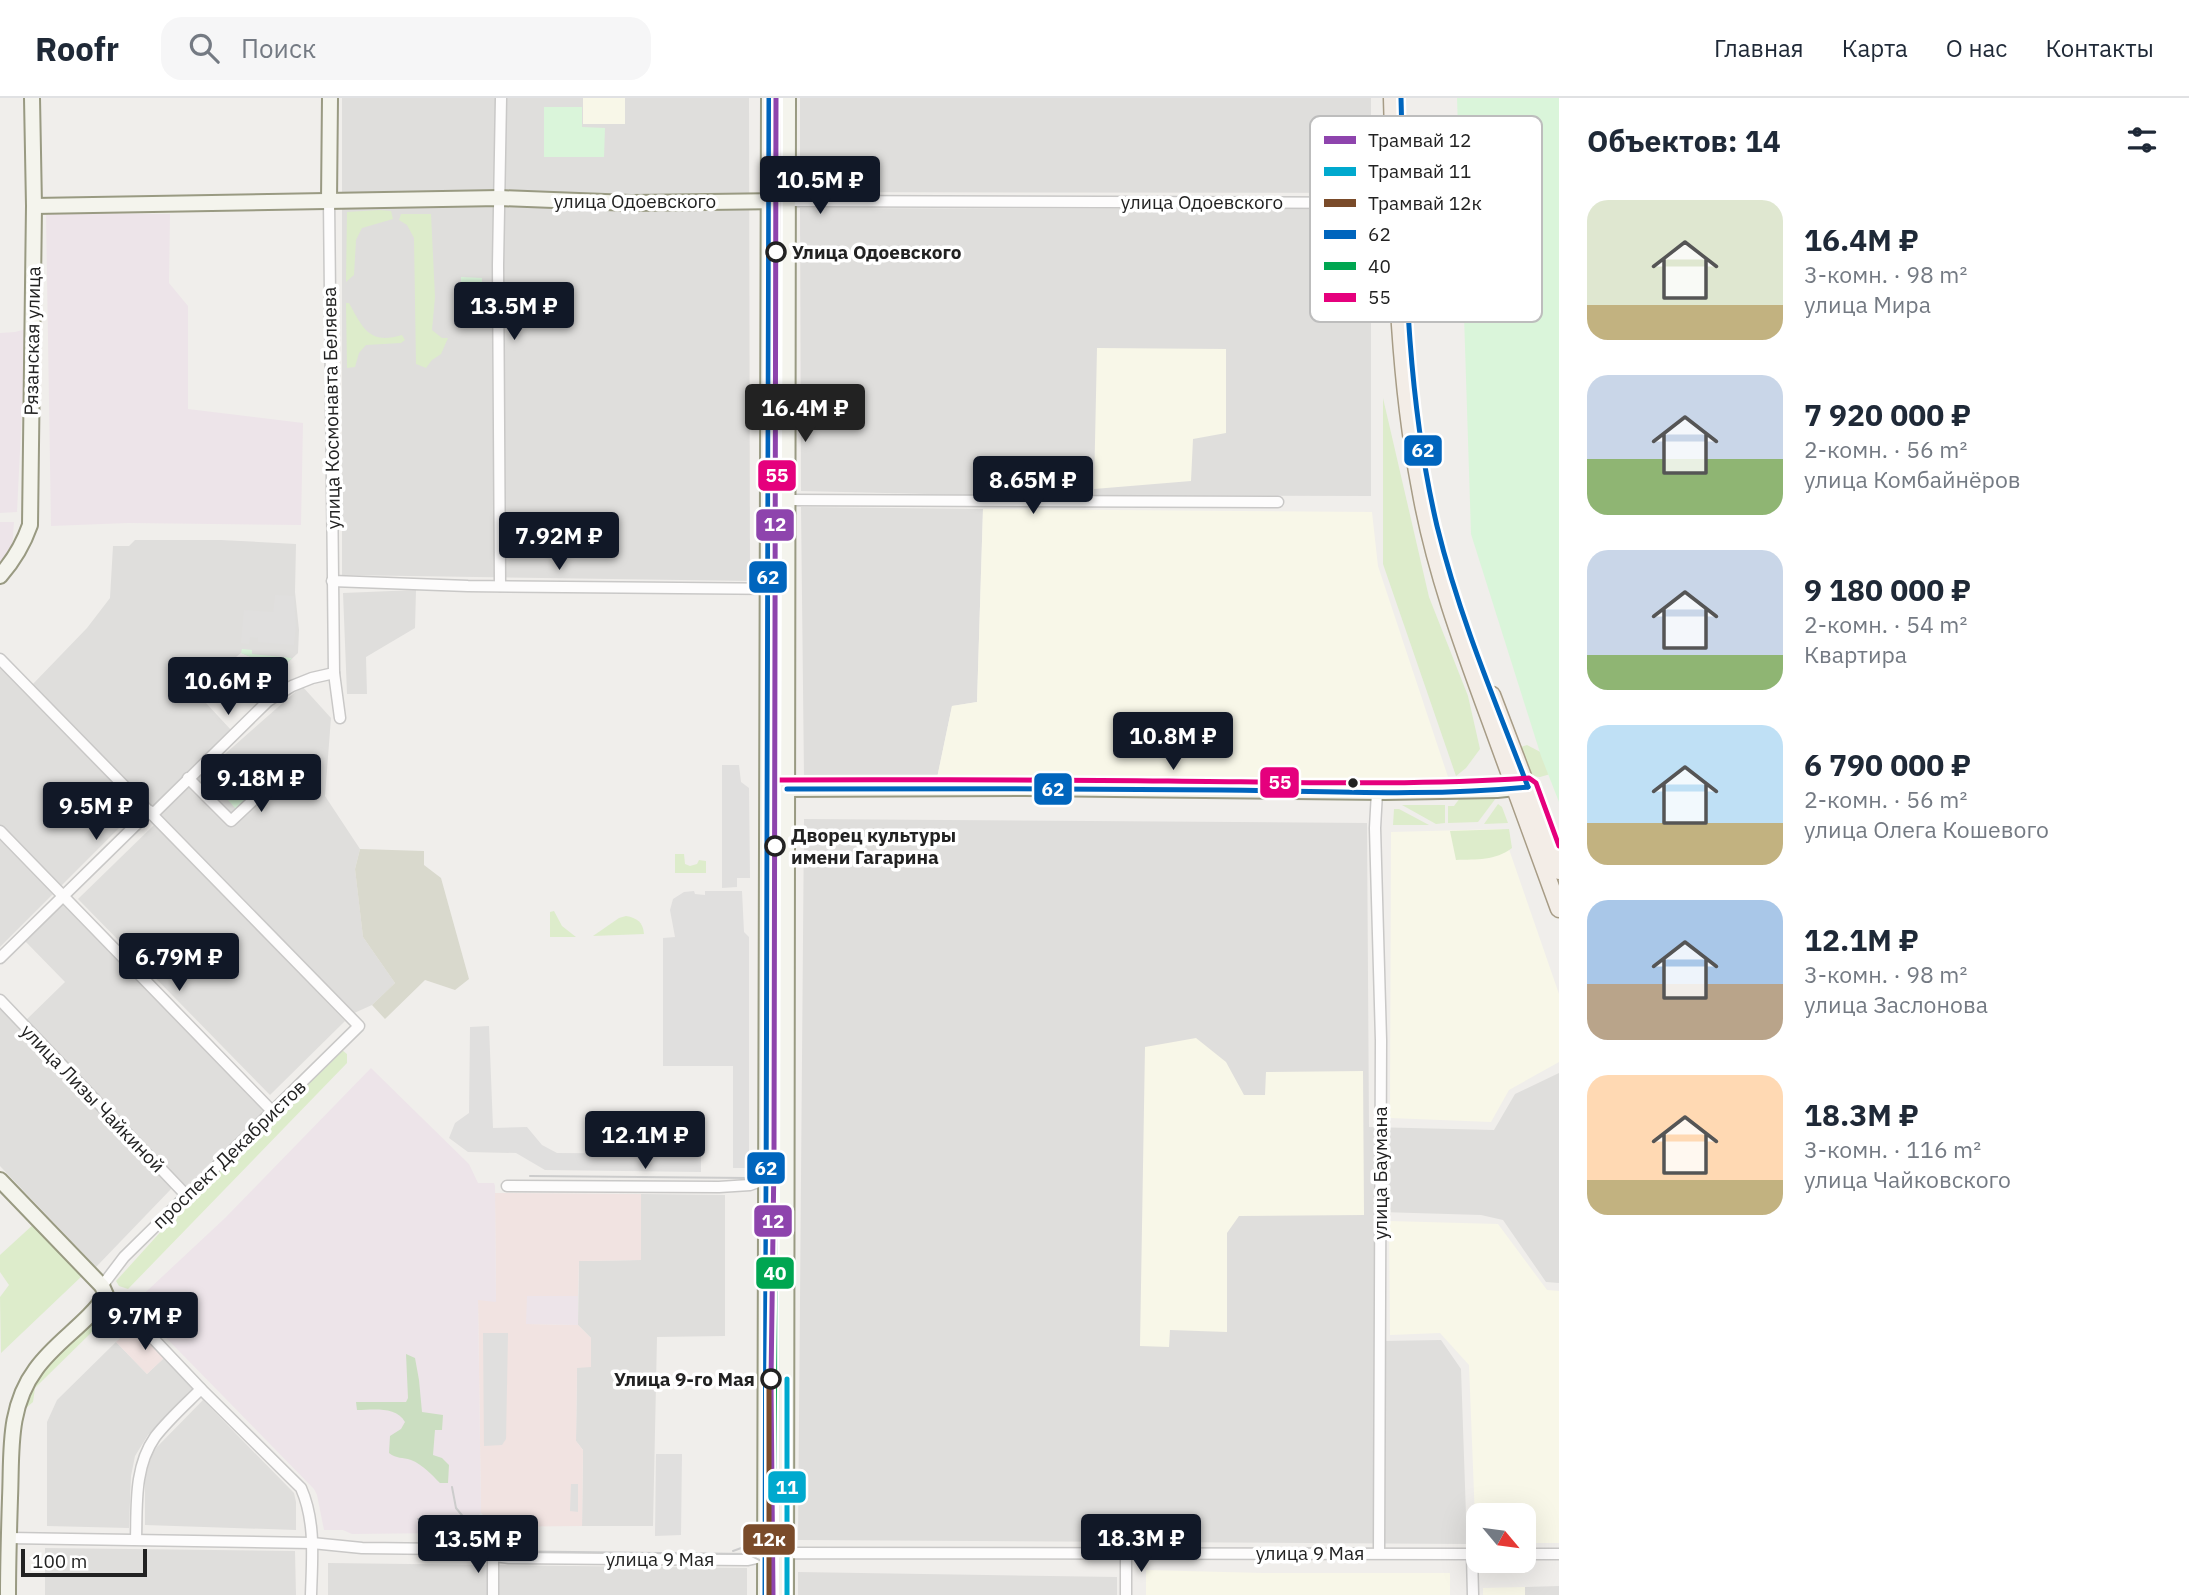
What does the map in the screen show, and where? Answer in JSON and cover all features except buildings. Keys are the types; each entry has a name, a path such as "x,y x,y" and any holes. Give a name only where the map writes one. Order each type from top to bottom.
{"main road":[{"name":"Рязанская улица","path":"0,576 14,560 30,525 34,206 32,98"},
{"name":"улица Космонавта Беляева","path":"329,201 330,98"},
{"path":"765,1595 768,98"},
{"path":"786,1595 788,98"},
{"path":"1392,98 1393,116"},
{"path":"1401,98 1401,116"},
{"name":"улица Одоевского","path":"34,206 500,198 631,203 788,201"},
{"path":"1409,322 1429,486 1445,557 1559,909"},
{"path":"767,789 1038,788 1377,792 1521,788"},
{"path":"1521,788 1559,871"},
{"path":"0,1180 104,1290"},
{"name":"проспект Декабристов","path":"8,1595 12,1427 21,1394 47,1355 97,1310 104,1290"}],"street":[{"path":"499,586 498,265 501,98"},
{"name":"улица Космонавта Беляева","path":"329,201 332,581 334,673 340,718"},
{"name":"улица Одоевского","path":"788,201 1310,203"},
{"path":"788,500 1278,502"},
{"path":"332,581 788,589"},
{"path":"0,659 151,813"},
{"path":"0,958 268,701 292,686 334,673"},
{"path":"188,778 231,821 262,792 256,784 248,780 239,781 232,786 208,759"},
{"name":"улица Баумана","path":"1377,792 1381,1040 1379,1553"},
{"name":"проспект Декабристов","path":"104,1290 124,1257 359,1026 151,813"},
{"path":"0,831 272,1111"},
{"name":"улица Лизы Чайкиной","path":"0,1000 186,1195"},
{"path":"507,1186 719,1187 750,1185 786,1172"},
{"path":"104,1290 130,1313 201,1389 301,1488 311,1520 311,1595"},
{"path":"136,1539 138,1483 142,1465 155,1438 201,1389"},
{"name":"улица 9 Мая","path":"9,1538 312,1543 362,1548 449,1549 509,1558 748,1560 786,1553 1466,1554"},
{"path":"1126,1552 1126,1595"},
{"path":"1536,1554 1559,1554"},
{"path":"493,1556 493,1595"},
{"path":"1473,1595 1475,1573"}],"shaded area":[{"path":"342,98 749,98 750,581 342,575"},
{"path":"583,98 625,98 625,124 583,124"},
{"path":"800,98 1371,98 1371,116 1310,116 1310,193 800,192"},
{"path":"800,208 1310,209 1310,322 1371,322 1371,496 969,495 801,491"},
{"path":"46,213 170,214 169,283 188,306 188,409 303,423 301,525 128,523 51,526"},
{"path":"26,329 17,512 0,513 0,333"},
{"path":"1097,348 1226,349 1226,433 1193,439 1191,481 1094,489"},
{"path":"801,507 983,509 977,702 952,706 937,778 804,777"},
{"path":"983,509 1372,512 1378,566 1449,780 937,778 952,706 977,702"},
{"path":"0,522 14,522 12,551 0,562"},
{"path":"135,540 221,540 296,544 298,653 281,669 241,653 219,671 206,703 232,731 152,808 32,685 87,628 110,598 113,546 129,546"},
{"path":"416,590 415,628 366,657 367,694 347,694 343,593"},
{"path":"275,595 294,596 294,645 258,642 258,638 250,637 249,644 241,643 244,610 273,612"},
{"path":"0,665 138,809 0,947"},
{"path":"302,686 331,718 325,796 360,849 355,869 363,937 395,983 372,1005 352,1014 157,814"},
{"path":"722,765 739,765 741,782 749,788 750,878 737,878 737,887 722,888"},
{"path":"804,819 1367,823 1369,1127 1494,1130 1515,1094 1559,1073 1559,1283 1546,1282 1503,1220 1481,1215 1381,1212 1381,1341 1441,1340 1461,1369 1466,1544 798,1540"},
{"path":"154,825 345,1021 270,1095 78,899"},
{"path":"1502,829 1559,994 1559,1062 1509,1090 1491,1122 1390,1118 1391,832"},
{"path":"360,849 424,851 424,865 441,878 469,979 455,990 425,980 385,1019 372,1005 395,983 363,937 355,869"},
{"path":"694,891 695,894 705,895 705,891 742,891 744,932 749,937 749,1168 733,1168 733,1066 663,1066 663,938 675,937 670,910 673,899 684,892"},
{"path":"62,903 264,1111 184,1188 24,1022 65,982 24,940"},
{"path":"0,1007 172,1188 96,1267 0,1166"},
{"path":"489,1026 493,1128 527,1127 542,1145 557,1153 701,1154 701,1172 545,1170 516,1153 468,1152 449,1138 455,1123 469,1113 470,1027"},
{"path":"1196,1038 1226,1062 1244,1095 1265,1095 1266,1072 1363,1071 1364,1215 1239,1216 1227,1233 1227,1332 1170,1330 1169,1347 1140,1346 1145,1047"},
{"path":"371,1068 469,1164 478,1183 494,1183 495,1186 496,1302 478,1300 481,1513 464,1529 446,1533 352,1534 343,1530 324,1530 314,1489 133,1304 225,1218"},
{"path":"495,1193 641,1194 641,1260 579,1261 578,1296 527,1296 527,1324 578,1325 591,1338 591,1367 577,1368 576,1441 583,1450 582,1526 495,1527 481,1513 478,1299 496,1301"},
{"path":"641,1194 725,1195 725,1336 657,1337 653,1526 582,1526 583,1450 576,1441 577,1367 591,1367 591,1338 578,1325 579,1261 641,1260"},
{"path":"1389,1221 1498,1224 1547,1290 1559,1291 1559,1543 1536,1543 1536,1503 1474,1503 1469,1365 1440,1333 1390,1335"},
{"path":"527,1296 578,1296 578,1325 526,1324"},
{"path":"133,1326 164,1358 147,1374 116,1342"},
{"path":"483,1333 508,1333 506,1439 502,1445 484,1446"},
{"path":"116,1342 147,1374 164,1358 193,1389 148,1435 135,1456 131,1476 129,1528 47,1526 47,1422 57,1400"},
{"path":"203,1400 294,1493 296,1530 145,1525 145,1477 153,1451"},
{"path":"656,1454 682,1454 681,1535 655,1536"},
{"path":"571,1484 578,1484 578,1512 570,1511"},
{"path":"45,1548 295,1551 296,1595 45,1595"},
{"path":"328,1563 747,1568 747,1595 328,1595"},
{"path":"1146,1570 1450,1573 1450,1595 1146,1595"},
{"path":"798,1572 1117,1577 1117,1595 798,1595"},
{"path":"1559,1586 1559,1595 1525,1595 1525,1587"},
{"path":"1525,1587 1525,1595 1483,1595 1483,1588"}],"green space":[{"path":"1457,98 1559,98 1559,802 1541,756 1471,534 1464,322 1542,322 1542,116 1458,116"},
{"path":"544,107 582,107 582,127 605,128 604,157 544,157"},
{"path":"391,211 393,219 362,228 356,240 354,275 346,282 347,212"},
{"path":"401,214 431,214 435,297 432,330 442,338 448,338 441,354 426,368 416,364 414,238 407,225 399,220"},
{"path":"461,277 482,278 482,290 461,290"},
{"path":"461,290 482,290 481,303 461,303"},
{"path":"346,303 349,303 363,327 374,336 391,338 402,335 405,340 401,343 366,345 359,353 355,367 347,368"},
{"path":"1383,398 1429,597 1468,696 1480,749 1466,768 1456,776 1383,564"},
{"path":"242,649 252,650 252,654 292,658 281,669 241,653"},
{"path":"1527,745 1548,756 1554,773 1532,776 1521,747"},
{"path":"242,786 250,794 236,809 228,800"},
{"path":"1460,798 1496,798 1478,822 1448,823 1448,806 1454,806"},
{"path":"1498,804 1502,807 1508,823 1484,824"},
{"path":"1402,805 1445,805 1445,823 1436,824"},
{"path":"1394,809 1399,809 1429,825 1393,825"},
{"path":"1509,829 1512,848 1506,852 1486,858 1456,860 1450,831"},
{"path":"675,854 684,854 685,864 690,866 697,864 699,860 706,861 706,873 675,873"},
{"path":"554,911 562,926 576,937 550,937 550,912"},
{"path":"626,916 639,921 644,934 593,936 619,918"},
{"path":"342,1050 347,1054 347,1063 128,1289 119,1286 116,1281 174,1217"},
{"path":"35,1223 83,1275 1,1353 0,1297 9,1285 0,1272 0,1255"},
{"path":"99,1315 106,1317 105,1326 99,1325 35,1388 33,1402 27,1407 25,1405 31,1391 47,1367"},
{"path":"406,1354 415,1358 422,1412 443,1415 442,1430 435,1430 433,1455 442,1458 449,1465 448,1483 440,1483 415,1462 389,1453 390,1436 401,1429 405,1422 401,1417 384,1410 357,1410 356,1402 406,1402"}],"tram line":[{"name":"12","path":"773,1595 771,1383 774,1157 776,98"},
{"path":"748,1178 766,1170 774,1157"},
{"path":"530,1176 748,1178 767,1187 779,1204"},
{"name":"12к","path":"769,1379 769,1595"},
{"name":"11","path":"787,1379 787,1595"},
{"path":"452,1487 456,1508 475,1531"},
{"path":"733,1551 761,1535 778,1509"},
{"path":"418,1519 442,1521 464,1529 479,1542 496,1551 748,1554 765,1563 773,1577"}],"transit line":[{"name":"62","path":"765,1595 769,98"},
{"name":"40","path":"774,1595 778,98"},
{"name":"55","path":"778,98 776,780 1349,783 1529,778 1536,783 1559,846"},
{"name":"62","path":"1401,98 1401,116"},
{"name":"62","path":"1409,322 1418,420 1437,526 1478,658 1528,787"},
{"name":"62","path":"787,789 1413,793 1528,787"}],"place":[{"name":"Улица Одоевского","path":"776,252"},
{"name":"Дворец культуры имени Гагарина","path":"775,846"},
{"name":"Улица 9-го Мая","path":"771,1379"}]}
